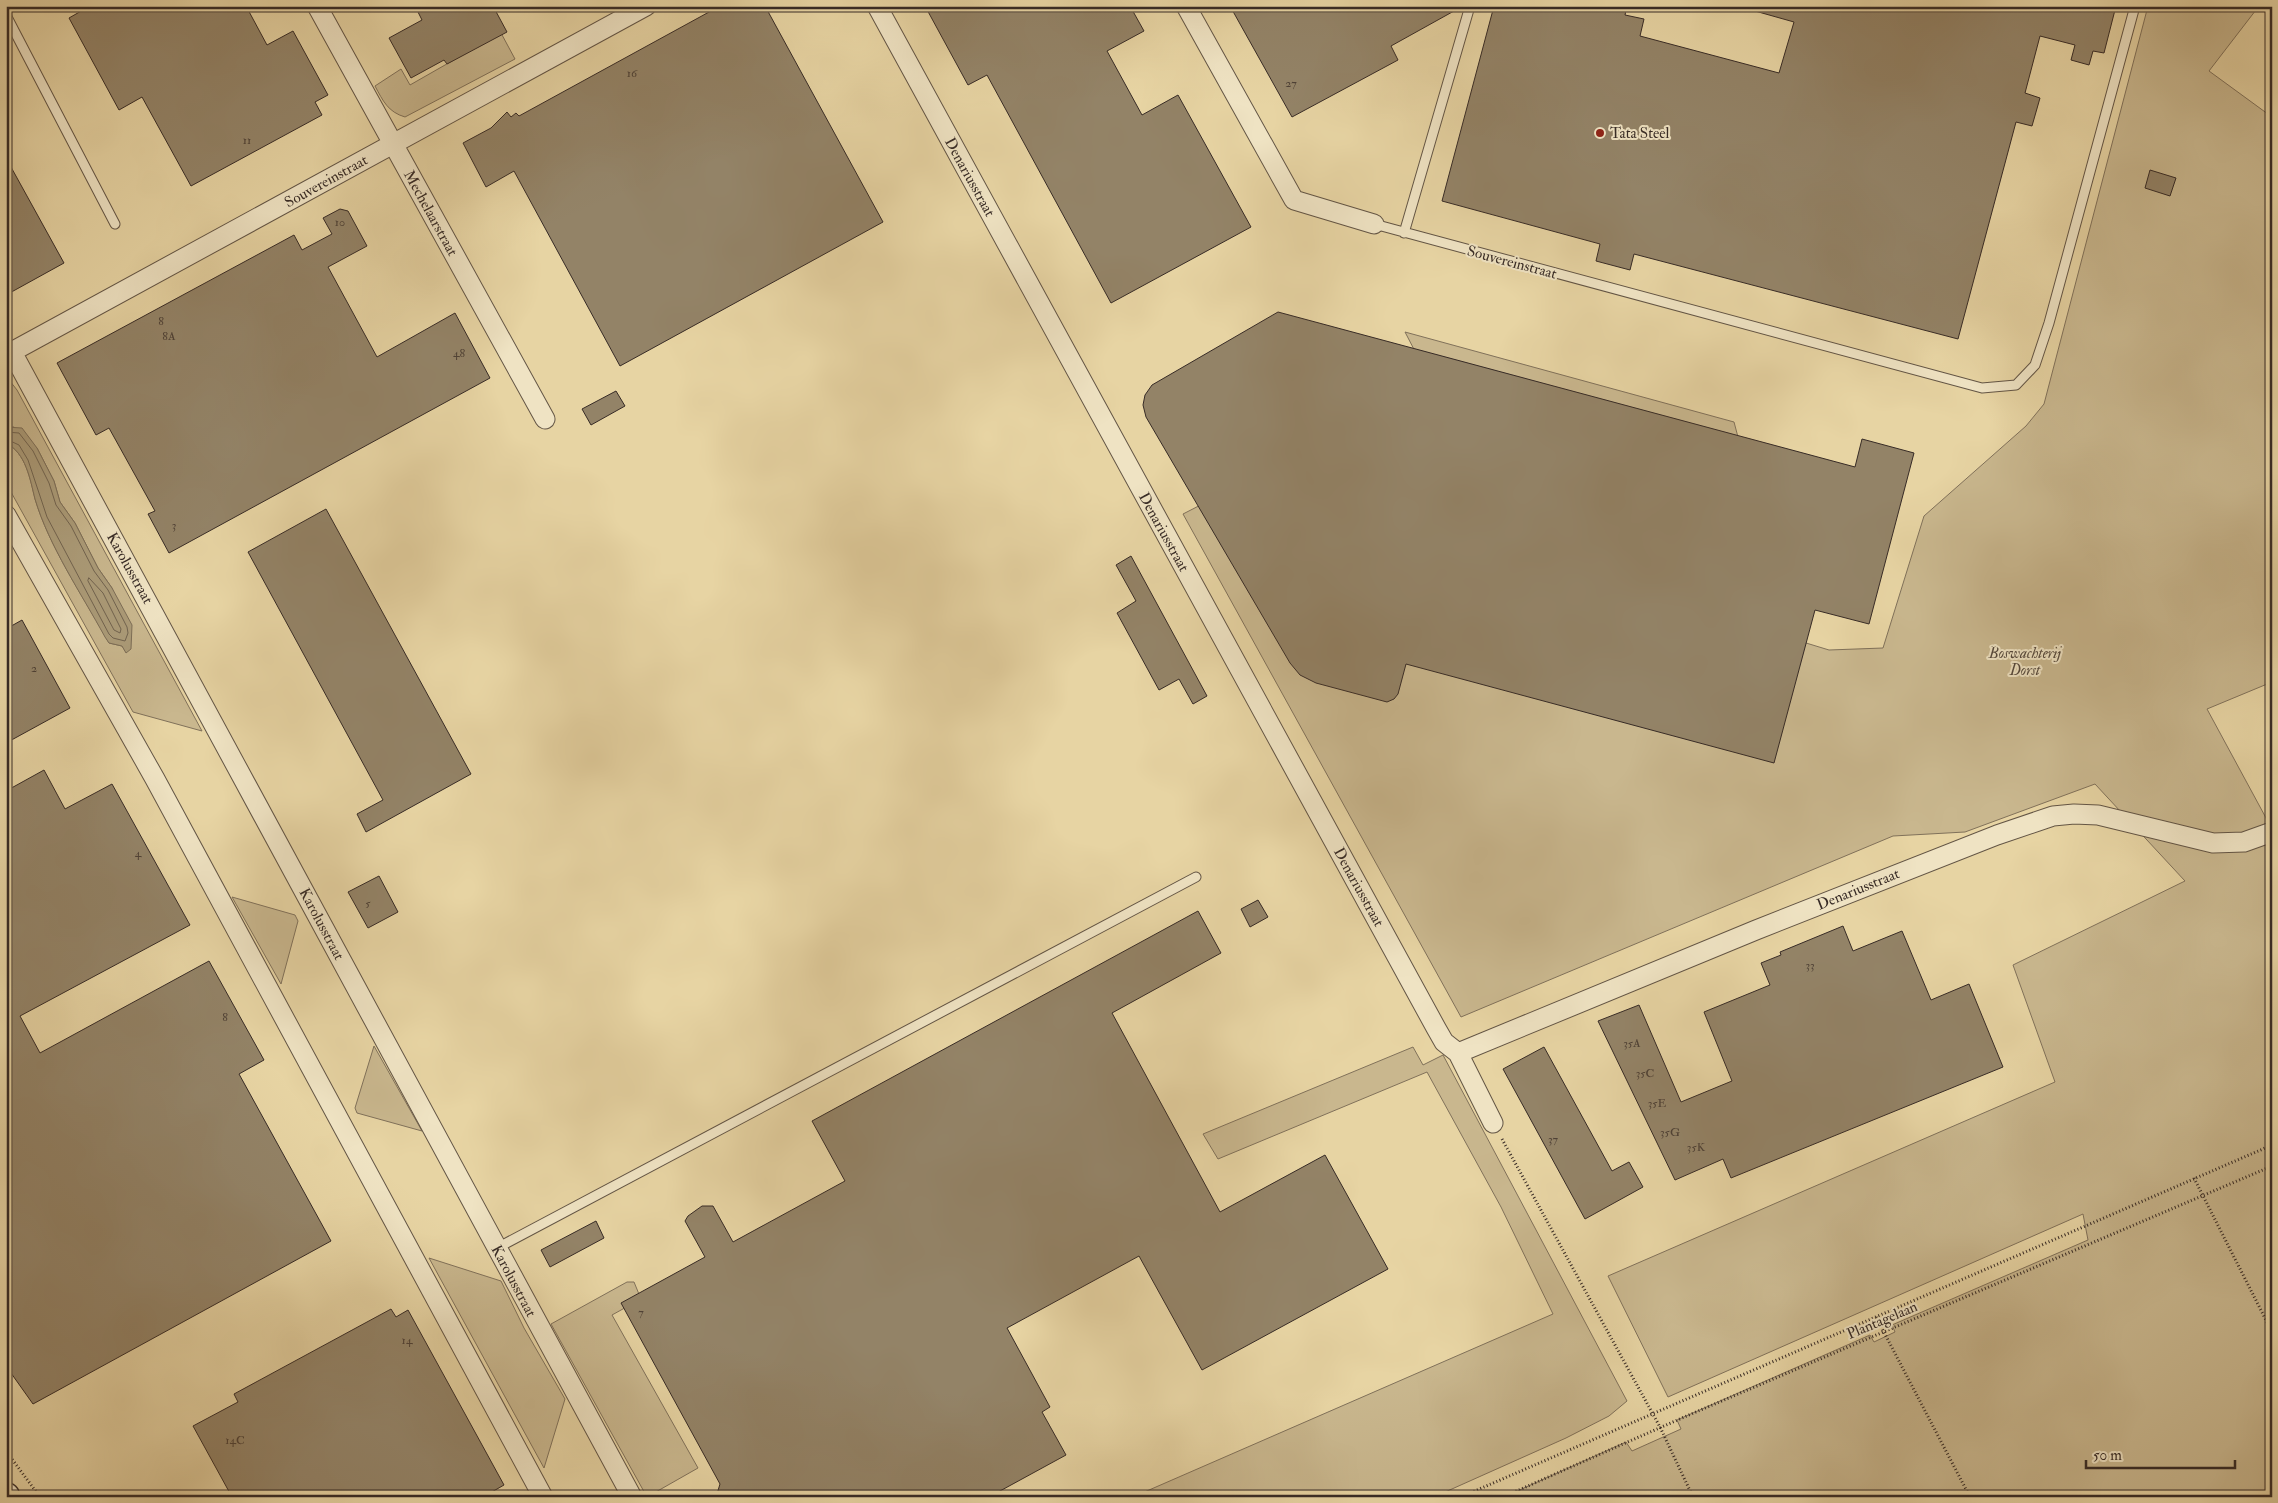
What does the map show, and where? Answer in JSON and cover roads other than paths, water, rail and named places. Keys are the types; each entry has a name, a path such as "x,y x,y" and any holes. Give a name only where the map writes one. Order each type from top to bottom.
{"street":[{"name":"Mechelaarstraat","path":"317,6 545,419"},
{"name":"Souvereinstraat","path":"9,353 646,6"},
{"name":"Denariusstraat","path":"877,6 1436,1028 1444,1042 1458,1053 1494,1123"},
{"name":"Souvereinstraat","path":"1186,6 1294,200 1374,224"},
{"name":"Karolusstraat","path":"9,353 632,1497"},
{"path":"6,515 160,788 543,1497"},
{"name":"Denariusstraat","path":"1458,1053 1756,930 1997,835 2054,816 2074,814 2098,815 2213,843 2244,842 2272,832"}],"lane":[{"path":"1404,233 1470,6"},
{"name":"Souvereinstraat","path":"1374,224 1982,388 2016,385 2035,365 2049,323 2135,6"},
{"path":"6,15 115,224"},
{"path":"497,1248 1196,877"}],"water":[{"path":"6,427 22,428 37,448 54,481 60,502 75,523 98,568 112,588 132,625 131,649 126,653 122,646 109,643 57,552 41,517 23,460 13,447 6,443"}],"place":[{"name":"Tata Steel","path":"1600,133"}],"park label":[{"name":"Boswachterij Dorst","path":"2025,662"}]}
